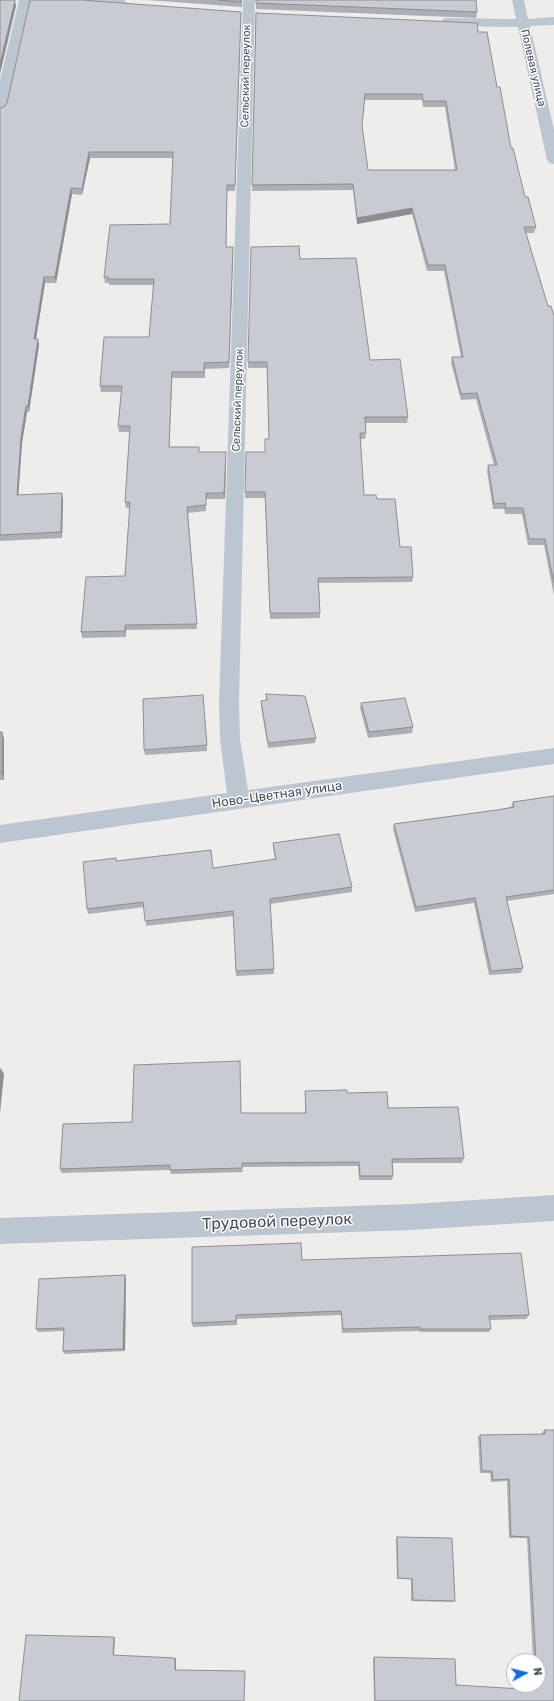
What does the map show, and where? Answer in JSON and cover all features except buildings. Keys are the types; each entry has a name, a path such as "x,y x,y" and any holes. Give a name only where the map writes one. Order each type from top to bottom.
{"street":[{"path":"0,108 25,0"},
{"path":"81,0 137,4"},
{"name":"Полевая улица","path":"518,0 551,137 554,160"},
{"name":"Сельский переулок","path":"239,800 230,739 229,703 250,10"},
{"path":"437,22 523,23 554,21"},
{"name":"Ново-Цветная улица","path":"0,834 554,756"},
{"name":"Трудовой переулок","path":"0,1231 411,1217 554,1208"}]}
